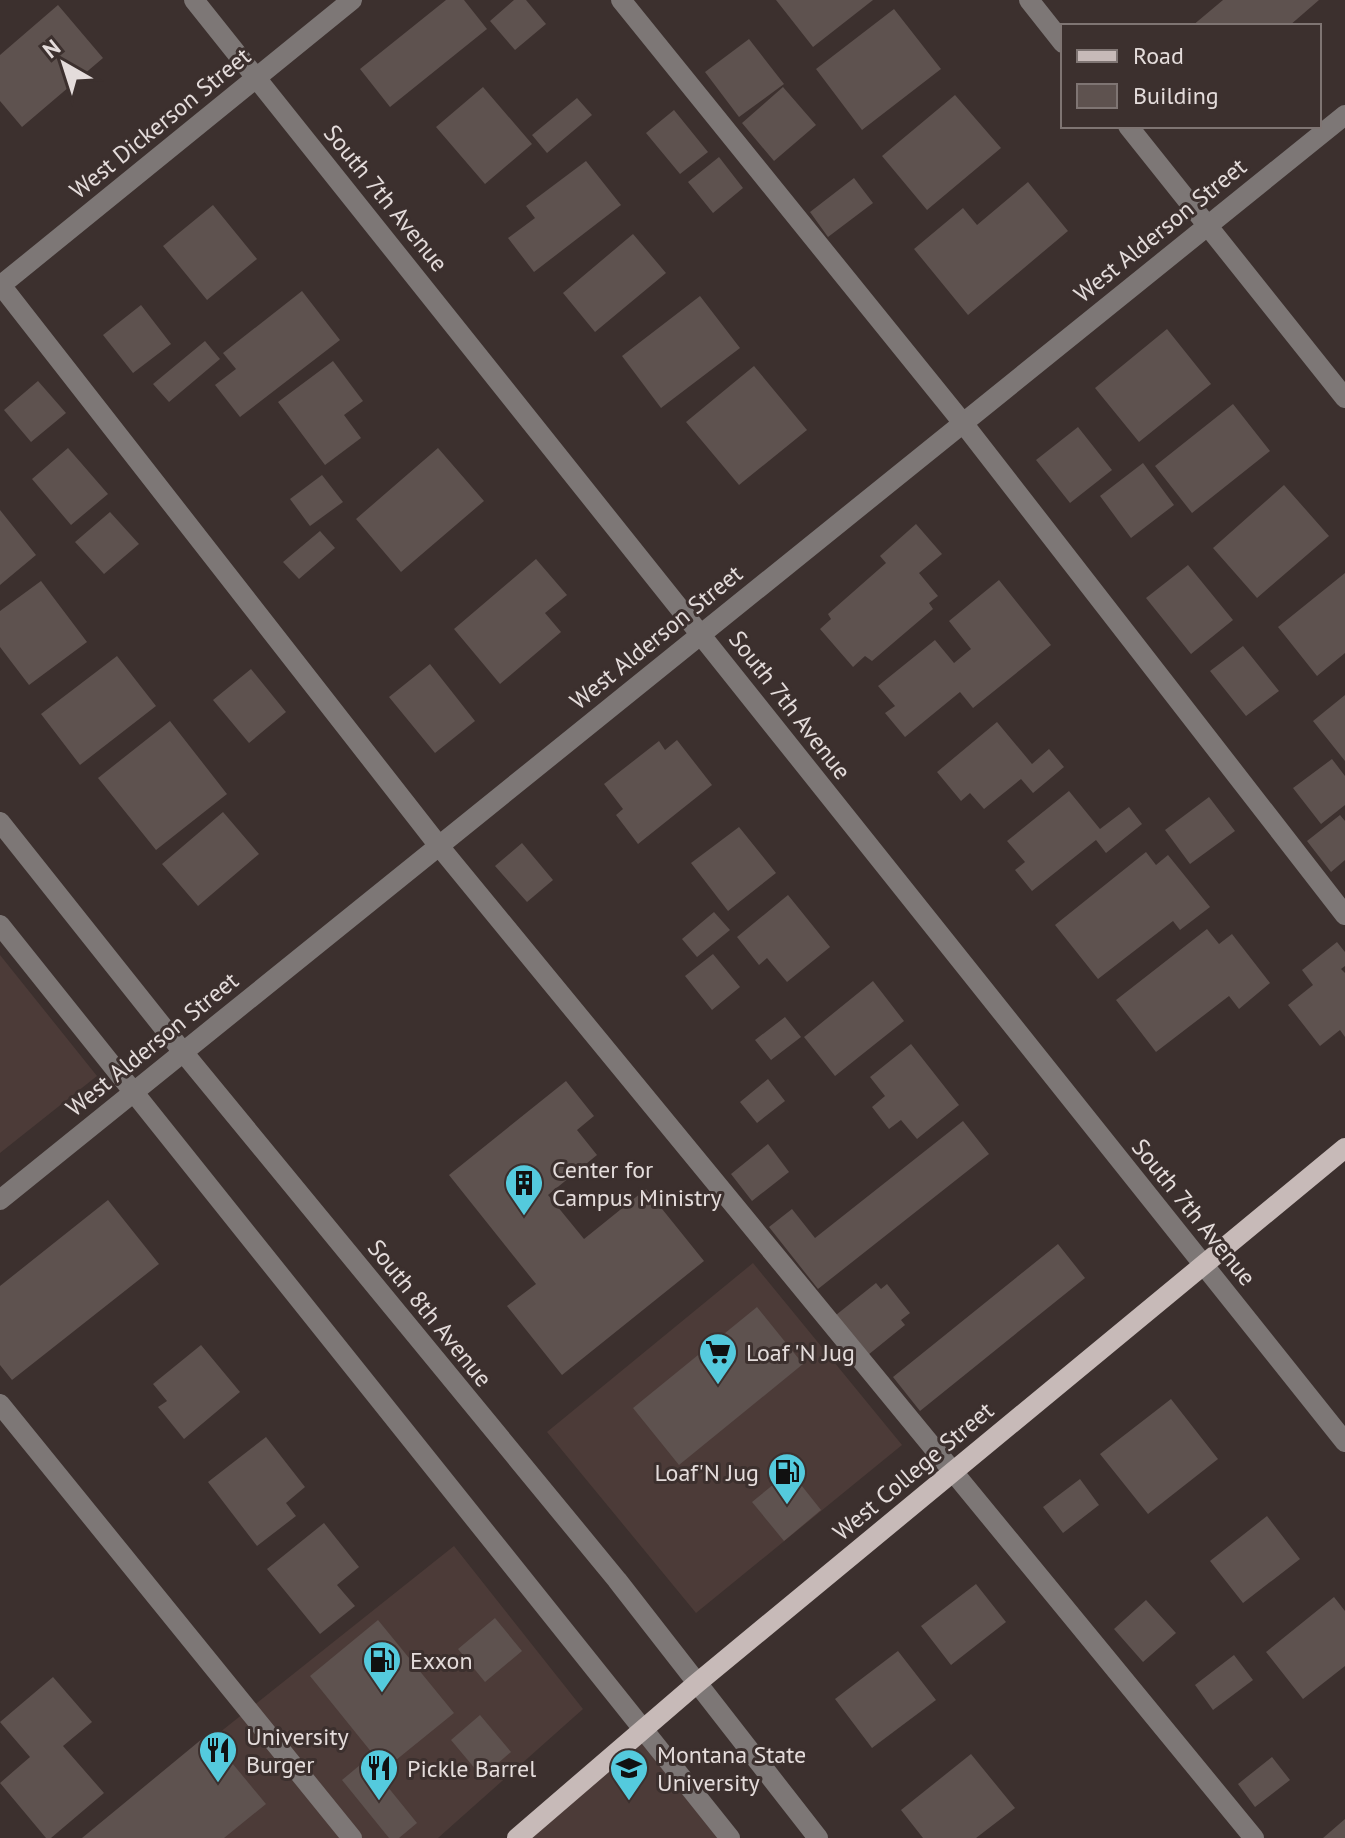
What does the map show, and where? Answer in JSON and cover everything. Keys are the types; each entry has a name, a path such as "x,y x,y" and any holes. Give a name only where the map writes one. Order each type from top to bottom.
{"main road":[{"name":"West College Street","path":"517,1838 696,1684 1345,1148"}],"street":[{"name":"South 7th Avenue","path":"194,0 1345,1442"},
{"name":"West Dickerson Street","path":"0,285 352,0"},
{"path":"621,0 963,423 1345,915"},
{"path":"1029,0 1061,40"},
{"name":"West Alderson Street","path":"0,1200 1345,115"},
{"path":"1130,128 1345,398"},
{"path":"0,285 439,846 1254,1838"},
{"name":"South 8th Avenue","path":"0,822 183,1052 617,1580 818,1838"},
{"path":"0,925 132,1094 730,1838"},
{"path":"0,1404 352,1838"}],"shaded area":[{"path":"0,955 97,1076 0,1153"},
{"path":"753,1263 902,1445 696,1613 547,1432"},
{"path":"454,1546 583,1709 438,1838 87,1838"},
{"name":"Montana State University","path":"644,1729 730,1838 514,1838"}],"building":[{"path":"446,0 464,0 487,29 390,107 360,69"},
{"path":"514,0 526,0 546,24 515,50 490,21"},
{"path":"776,0 873,0 813,47"},
{"path":"1223,0 1319,0 1291,24 1194,24"},
{"path":"58,5 103,58 22,127 0,101 0,55"},
{"path":"894,9 941,69 862,130 816,69"},
{"path":"749,39 784,84 739,117 705,72"},
{"path":"483,87 532,144 485,184 436,127"},
{"path":"783,87 816,125 774,161 742,123"},
{"path":"955,95 1001,148 927,210 882,156"},
{"path":"577,98 592,115 547,153 532,135"},
{"path":"674,110 708,152 680,174 646,133"},
{"path":"719,157 743,188 713,213 688,182"},
{"path":"586,161 621,205 534,272 508,238 535,218 526,206"},
{"path":"854,178 873,203 828,237 810,212"},
{"path":"1028,182 1068,231 968,315 914,249 963,208 977,225"},
{"path":"213,205 257,259 207,300 163,246"},
{"path":"633,234 666,273 595,332 563,293"},
{"path":"302,291 340,340 240,417 215,385 236,369 223,353"},
{"path":"700,296 740,348 661,408 622,356"},
{"path":"141,305 171,344 133,373 103,335"},
{"path":"1167,329 1211,384 1139,442 1095,388"},
{"path":"205,341 220,359 169,402 153,384"},
{"path":"333,361 363,401 344,415 361,438 325,465 278,402"},
{"path":"754,366 807,430 739,485 686,422"},
{"path":"38,381 66,413 31,442 4,410"},
{"path":"1233,404 1270,451 1192,513 1155,466"},
{"path":"1078,427 1112,470 1070,503 1036,460"},
{"path":"68,448 108,494 71,525 32,479"},
{"path":"438,448 484,501 401,572 356,519"},
{"path":"1143,463 1174,505 1131,538 1100,496"},
{"path":"322,475 343,502 310,526 290,499"},
{"path":"1284,485 1329,536 1257,598 1213,548"},
{"path":"0,510 36,555 0,585"},
{"path":"110,512 139,544 104,574 75,542"},
{"path":"916,524 942,554 919,573 938,596 929,603 933,609 872,661 865,656 853,667 820,629 831,619 828,614 886,563 880,556"},
{"path":"320,531 335,548 299,579 283,562"},
{"path":"536,559 567,595 545,613 561,632 500,684 454,629"},
{"path":"1188,565 1233,620 1191,654 1146,598"},
{"path":"1345,573 1345,653 1317,676 1278,627"},
{"path":"999,580 1051,645 973,708 960,692 905,737 885,713 895,706 878,686 935,640 954,663 971,649 949,621"},
{"path":"41,581 87,642 29,685 0,647 0,611"},
{"path":"1243,646 1279,691 1246,716 1210,671"},
{"path":"117,656 156,706 80,765 41,714"},
{"path":"430,664 475,721 435,753 389,697"},
{"path":"251,669 286,712 249,743 213,700"},
{"path":"1345,695 1345,761 1313,721"},
{"path":"170,721 227,794 156,850 98,778"},
{"path":"997,722 1032,764 1049,749 1064,767 1033,793 1021,779 984,809 970,793 961,801 937,772"},
{"path":"677,740 712,785 638,844 616,815 623,809 604,784 659,741 665,750"},
{"path":"1332,759 1345,776 1345,805 1321,824 1293,788"},
{"path":"1069,791 1100,829 1129,807 1142,824 1106,853 1096,840 1032,891 1015,870 1025,862 1007,841"},
{"path":"1209,797 1235,831 1190,864 1165,830"},
{"path":"223,812 259,854 198,906 162,864"},
{"path":"1340,815 1345,821 1345,860 1331,872 1307,841"},
{"path":"739,827 776,873 728,911 691,863"},
{"path":"522,843 553,880 527,902 495,866"},
{"path":"1146,852 1156,865 1168,855 1210,907 1180,930 1173,921 1098,979 1055,925"},
{"path":"788,895 830,947 787,982 767,958 759,965 737,937"},
{"path":"714,912 730,930 697,957 682,939"},
{"path":"1207,929 1219,944 1232,934 1270,983 1239,1009 1229,996 1156,1052 1116,1000"},
{"path":"1337,942 1345,952 1345,966 1341,969 1345,973 1345,1037 1340,1030 1320,1046 1288,1005 1313,985 1302,970"},
{"path":"713,954 740,987 712,1010 685,976"},
{"path":"873,981 904,1021 835,1076 804,1037"},
{"path":"785,1017 801,1037 771,1060 755,1040"},
{"path":"911,1044 959,1105 917,1139 901,1120 889,1129 872,1107 885,1096 870,1077"},
{"path":"768,1079 785,1101 757,1123 740,1102"},
{"name":"Center for Campus Ministry","path":"566,1081 594,1116 577,1130 597,1155 548,1195 584,1239 646,1189 704,1261 562,1375 507,1306 536,1284 449,1175"},
{"path":"963,1121 989,1154 818,1289 769,1227 792,1209 815,1238"},
{"path":"768,1144 789,1172 752,1201 731,1174"},
{"path":"108,1200 159,1264 12,1380 0,1365 0,1286"},
{"path":"1058,1244 1085,1278 920,1411 893,1377"},
{"path":"876,1283 881,1289 887,1284 910,1313 901,1320 905,1325 868,1355 836,1315"},
{"name":"Loaf 'N Jug","path":"757,1307 803,1364 679,1465 633,1408"},
{"path":"201,1345 240,1392 184,1439 158,1407 167,1401 153,1384"},
{"path":"1171,1399 1218,1459 1148,1514 1100,1454"},
{"path":"266,1437 305,1487 286,1503 296,1516 257,1546 208,1482"},
{"name":"Loaf'N Jug","path":"790,1471 821,1510 784,1541 752,1502"},
{"path":"1080,1479 1099,1505 1063,1533 1043,1507"},
{"path":"1267,1516 1300,1559 1243,1603 1210,1561"},
{"path":"324,1523 359,1567 337,1585 355,1606 320,1634 267,1569"},
{"path":"976,1584 1006,1622 951,1665 921,1626"},
{"path":"1334,1597 1345,1611 1345,1666 1303,1699 1266,1652"},
{"path":"1146,1600 1176,1633 1143,1662 1114,1629"},
{"name":"Exxon","path":"495,1618 522,1651 485,1682 458,1649"},
{"name":"Exxon","path":"378,1620 454,1713 385,1769 310,1676"},
{"path":"898,1651 936,1700 872,1748 835,1699"},
{"path":"1234,1655 1253,1680 1213,1710 1195,1685"},
{"path":"53,1677 92,1722 63,1746 104,1793 51,1838 46,1838 0,1783 30,1757 0,1722"},
{"name":"Exxon","path":"480,1715 511,1752 482,1777 451,1740"},
{"path":"208,1734 266,1804 224,1838 82,1838"},
{"path":"971,1754 1015,1808 976,1838 923,1838 901,1810"},
{"path":"1272,1757 1290,1780 1255,1807 1238,1784"},
{"name":"Pickle Barrel","path":"366,1760 417,1823 399,1838 389,1838 342,1780"},
{"path":"1345,1819 1345,1838 1323,1838"}],"place":[{"name":"Center for Campus Ministry","path":"524,1217"},
{"name":"Loaf 'N Jug","path":"718,1386"},
{"name":"Loaf'N Jug","path":"787,1506"},
{"name":"Exxon","path":"382,1694"},
{"name":"University Burger","path":"218,1784"},
{"name":"Pickle Barrel","path":"379,1802"},
{"name":"Montana State University","path":"629,1802"}]}
